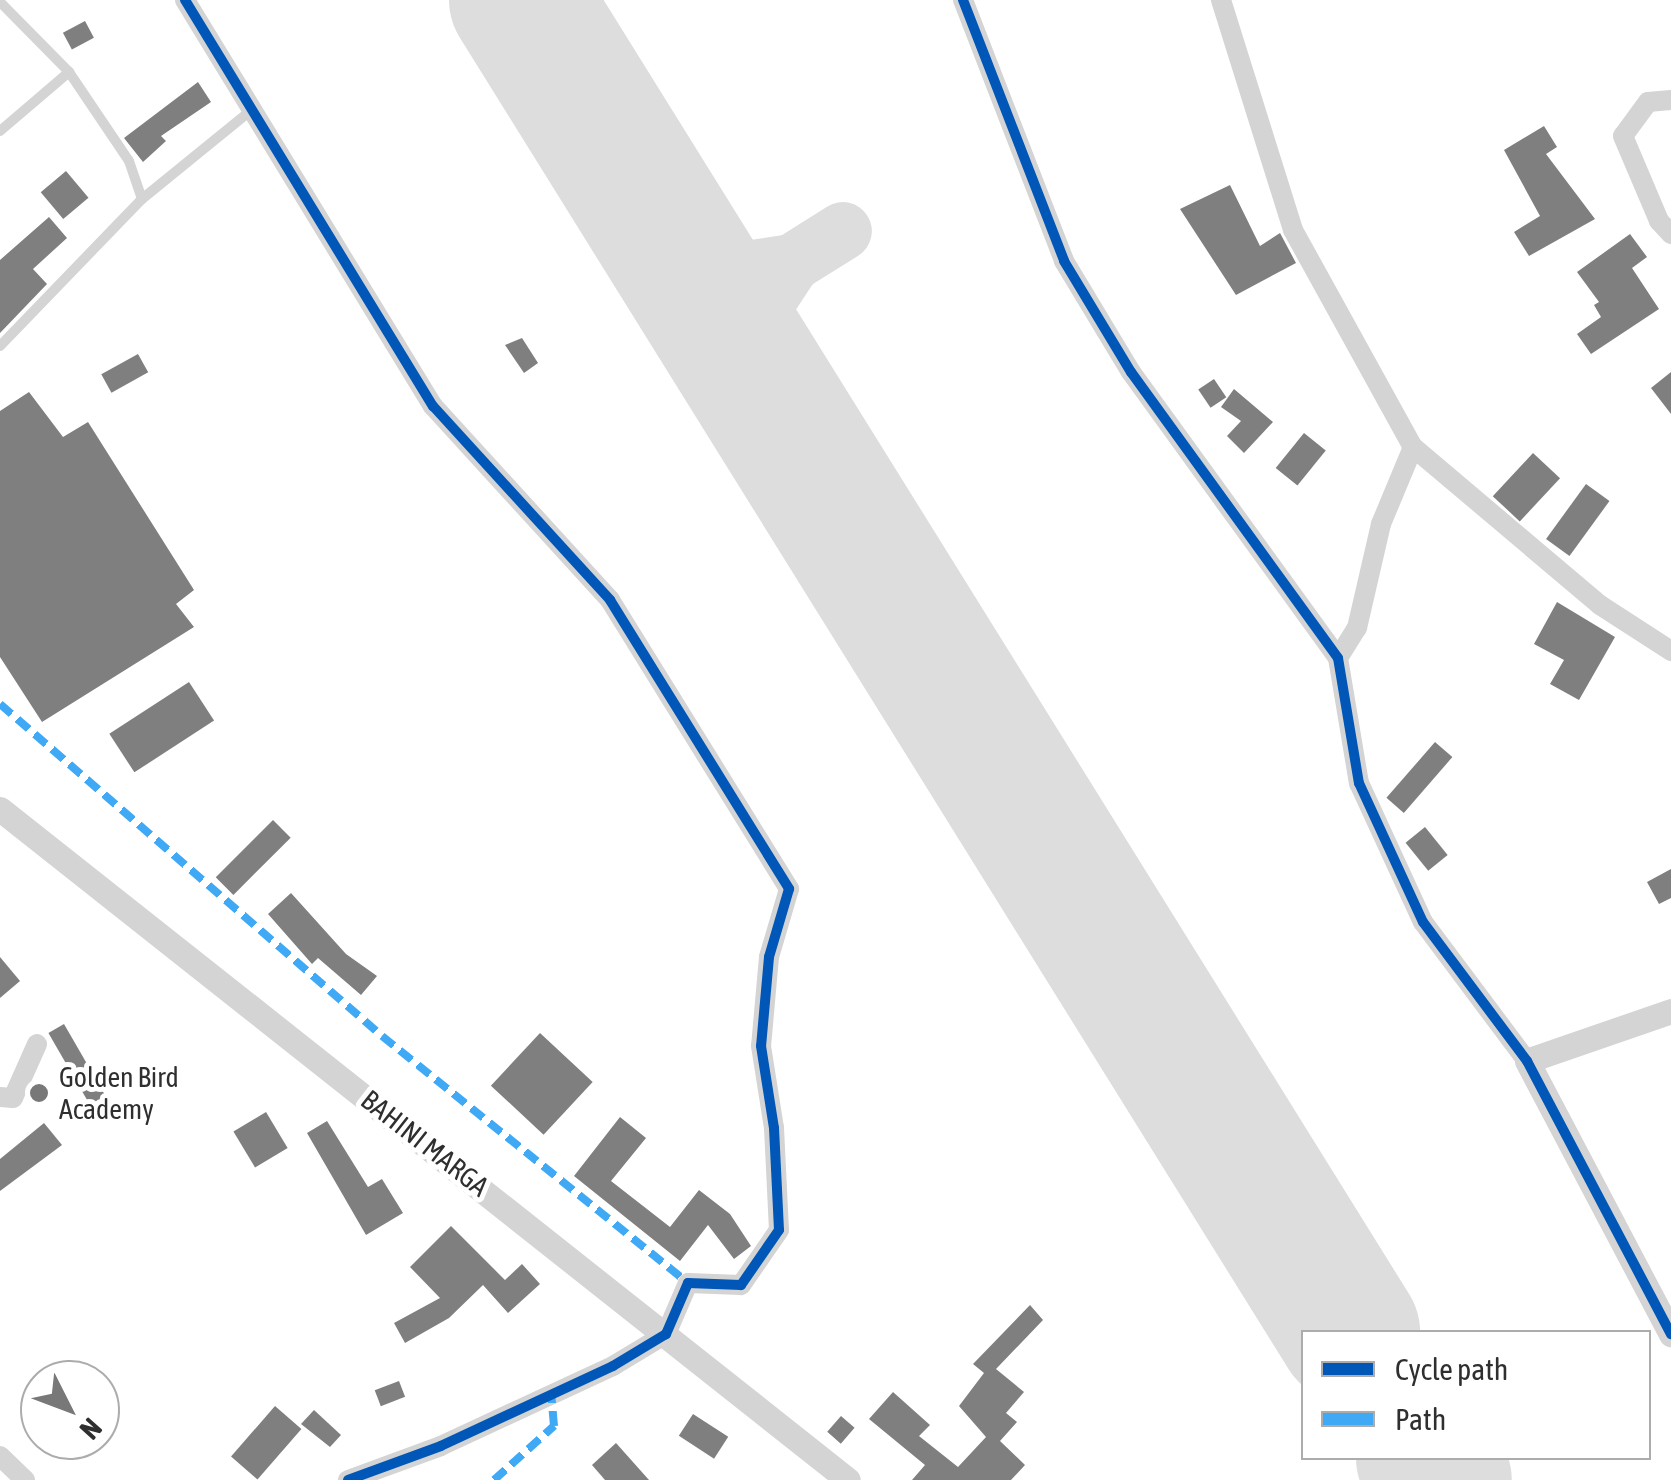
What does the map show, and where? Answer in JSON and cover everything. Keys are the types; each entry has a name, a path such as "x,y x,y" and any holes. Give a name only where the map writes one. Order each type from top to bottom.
{"street":[{"path":"184,0 254,108 297,190 433,406 610,600 789,888 769,957 761,1046 774,1128 779,1230 741,1285 688,1283 666,1334 441,1446 348,1480"},
{"path":"963,0 1064,261 1131,372 1338,658 1359,783 1423,922 1527,1061 1671,1334"},
{"path":"1221,0 1293,230 1414,447 1600,605 1671,651"},
{"path":"1671,100 1648,102 1623,136 1659,222 1671,234"},
{"path":"1338,658 1357,628 1381,524 1414,447"},
{"name":"BAHINI MARGA","path":"0,809 848,1480"},
{"path":"1527,1061 1671,1011"},
{"path":"0,1096 14,1098 38,1044"},
{"path":"0,1456 25,1480"}],"lane":[{"path":"0,2 69,72 129,161 142,198"},
{"path":"0,131 69,72"},
{"path":"0,346 142,198 254,108"}],"building":[{"path":"85,21 94,38 72,50 63,33"},
{"path":"198,82 211,102 161,136 166,141 143,162 124,138"},
{"path":"1544,126 1557,147 1546,154 1595,219 1529,256 1514,232 1540,216 1504,150"},
{"path":"66,171 88,198 63,219 41,192"},
{"path":"1230,185 1260,246 1280,233 1296,263 1236,295 1180,209"},
{"path":"49,217 67,238 33,269 47,284 0,333 0,260"},
{"path":"1630,234 1647,257 1632,268 1659,309 1591,354 1577,334 1601,317 1594,305 1599,302 1577,272"},
{"path":"522,338 538,363 524,373 505,345"},
{"path":"138,354 148,372 111,393 101,374"},
{"path":"1671,372 1671,414 1651,388"},
{"path":"1214,379 1226,397 1211,408 1198,390"},
{"path":"1234,389 1273,422 1244,453 1227,436 1241,421 1221,407"},
{"path":"29,392 63,437 88,422 194,590 176,604 194,627 42,722 0,657 0,411"},
{"path":"1304,433 1326,451 1297,486 1276,468"},
{"path":"1533,453 1560,478 1520,521 1493,496"},
{"path":"1586,484 1609,501 1569,556 1546,539"},
{"path":"1557,602 1615,637 1579,700 1550,684 1564,660 1534,644"},
{"path":"189,682 214,721 134,772 109,734"},
{"path":"1435,742 1452,757 1404,813 1386,798"},
{"path":"273,820 291,838 233,895 216,877"},
{"path":"1425,827 1448,855 1428,871 1406,843"},
{"path":"1671,869 1671,898 1659,904 1647,882"},
{"path":"291,893 346,954 377,976 361,995 318,958 312,964 268,914"},
{"path":"0,957 20,981 0,998"},
{"path":"64,1024 114,1110 98,1119 48,1033"},
{"path":"540,1033 593,1082 544,1135 491,1086"},
{"path":"266,1112 288,1148 255,1168 233,1132"},
{"path":"620,1117 646,1138 611,1181 670,1227 699,1190 730,1214 751,1246 734,1259 708,1225 680,1261 574,1176"},
{"path":"327,1121 368,1187 382,1179 403,1213 366,1235 307,1133"},
{"path":"44,1123 62,1145 0,1191 0,1159"},
{"path":"451,1226 505,1280 522,1264 540,1284 508,1313 483,1285 449,1318 405,1343 394,1323 440,1298 410,1267"},
{"path":"1030,1305 1043,1320 996,1369 1024,1392 1006,1413 1017,1422 1000,1441 1025,1465 1011,1480 912,1480 925,1465 869,1419 893,1392 930,1425 919,1436 958,1467 986,1437 959,1406 984,1373 973,1364"},
{"path":"399,1381 405,1397 381,1406 375,1390"},
{"path":"275,1406 301,1429 257,1480 231,1457"},
{"path":"314,1410 341,1435 330,1447 301,1424"},
{"path":"693,1414 728,1437 714,1459 679,1436"},
{"path":"841,1416 855,1428 841,1444 827,1432"},
{"path":"616,1443 649,1480 605,1480 592,1465"}],"taxiway":[{"path":"574,88 567,40 575,0"},
{"path":"665,234 739,271 792,263 843,231"},
{"path":"754,375 759,313 792,263"}],"runway":[{"path":"520,0 1348,1330"},
{"path":"1428,1460 1441,1480"}],"marked path":[{"path":"0,704 382,1036 688,1283"},
{"path":"494,1480 554,1426 551,1393"}],"cycle path":[{"path":"185,0 433,406 610,600 789,889 769,957 761,1046 774,1128 779,1230 741,1285 688,1283 666,1334 613,1366 441,1446 348,1480"},
{"path":"963,0 1064,261 1131,372 1338,658 1359,783 1423,922 1527,1061 1671,1334"}],"place":[{"name":"Golden Bird Academy","path":"39,1093"}]}
